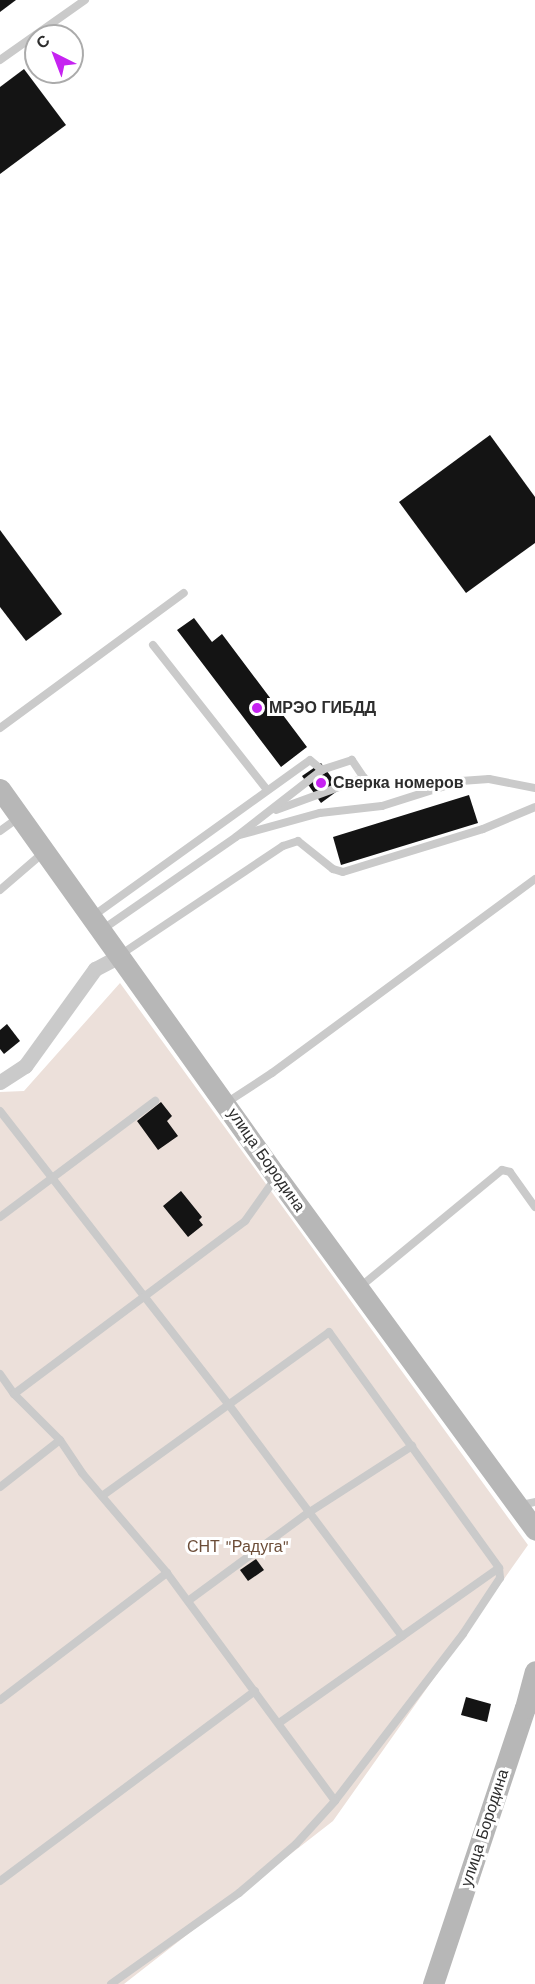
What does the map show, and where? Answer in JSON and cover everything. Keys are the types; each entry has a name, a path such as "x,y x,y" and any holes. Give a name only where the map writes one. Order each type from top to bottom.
{"main road":[{"name":"улица Бородина","path":"0,789 98,923 119,956 277,1177 359,1288 527,1504 535,1530"},
{"name":"улица Бородина","path":"434,1984 530,1714 535,1671"}],"street":[{"path":"0,1082 25,1066 95,969 119,956"}],"lane":[{"path":"0,60 85,0"},
{"path":"0,728 184,593"},
{"path":"153,645 267,790"},
{"path":"98,923 267,790 310,760 322,770"},
{"path":"98,923 236,837 322,770 352,760 364,778 269,812"},
{"path":"236,837 320,813 382,806 462,781 489,779 535,788"},
{"path":"119,956 283,846 298,841 333,869 343,872 483,829 535,807"},
{"path":"0,831 20,816"},
{"path":"0,890 45,851"},
{"path":"226,1103 272,1073 535,879"},
{"path":"0,1217 155,1101"},
{"path":"0,1111 229,1405 308,1514 402,1636"},
{"path":"359,1288 502,1170 510,1172 535,1207"},
{"path":"14,1394 244,1221 277,1177"},
{"path":"102,1497 329,1332 499,1568 500,1578 463,1634 335,1801 296,1844 239,1893 111,1984"},
{"path":"0,1374 14,1394 60,1440 102,1497 167,1572 335,1801"},
{"path":"0,1487 60,1440"},
{"path":"188,1601 308,1514 411,1446"},
{"path":"279,1724 499,1568"},
{"path":"0,1700 167,1572"},
{"path":"0,1881 255,1691"}],"green space":[{"name":"СНТ \"Радуга\"","path":"120,983 528,1545 333,1821 124,1984 0,1984 0,1092 24,1091"}],"building":[{"path":"0,0 16,0 0,12"},
{"path":"24,69 24,84 35,84 66,125 0,174 0,87"},
{"path":"490,435 535,497 535,543 466,593 399,502"},
{"path":"0,530 62,614 26,641 0,607"},
{"name":"МРЭО ГИБДД","path":"194,618 212,642 222,634 307,747 281,767 177,630"},
{"name":"Сверка номеров","path":"321,763 340,789 321,803 302,776"},
{"path":"469,795 478,823 341,865 333,837"},
{"path":"7,1024 20,1041 4,1054 0,1049 0,1030"},
{"path":"161,1102 172,1116 167,1121 178,1136 158,1150 137,1121"},
{"path":"181,1191 202,1217 199,1220 203,1225 188,1237 163,1206"},
{"path":"256,1559 264,1570 248,1581 240,1570"},
{"path":"466,1697 491,1704 487,1722 461,1715"}],"place":[{"name":"МРЭО ГИБДД","path":"257,708"},
{"name":"Сверка номеров","path":"321,783"}]}
